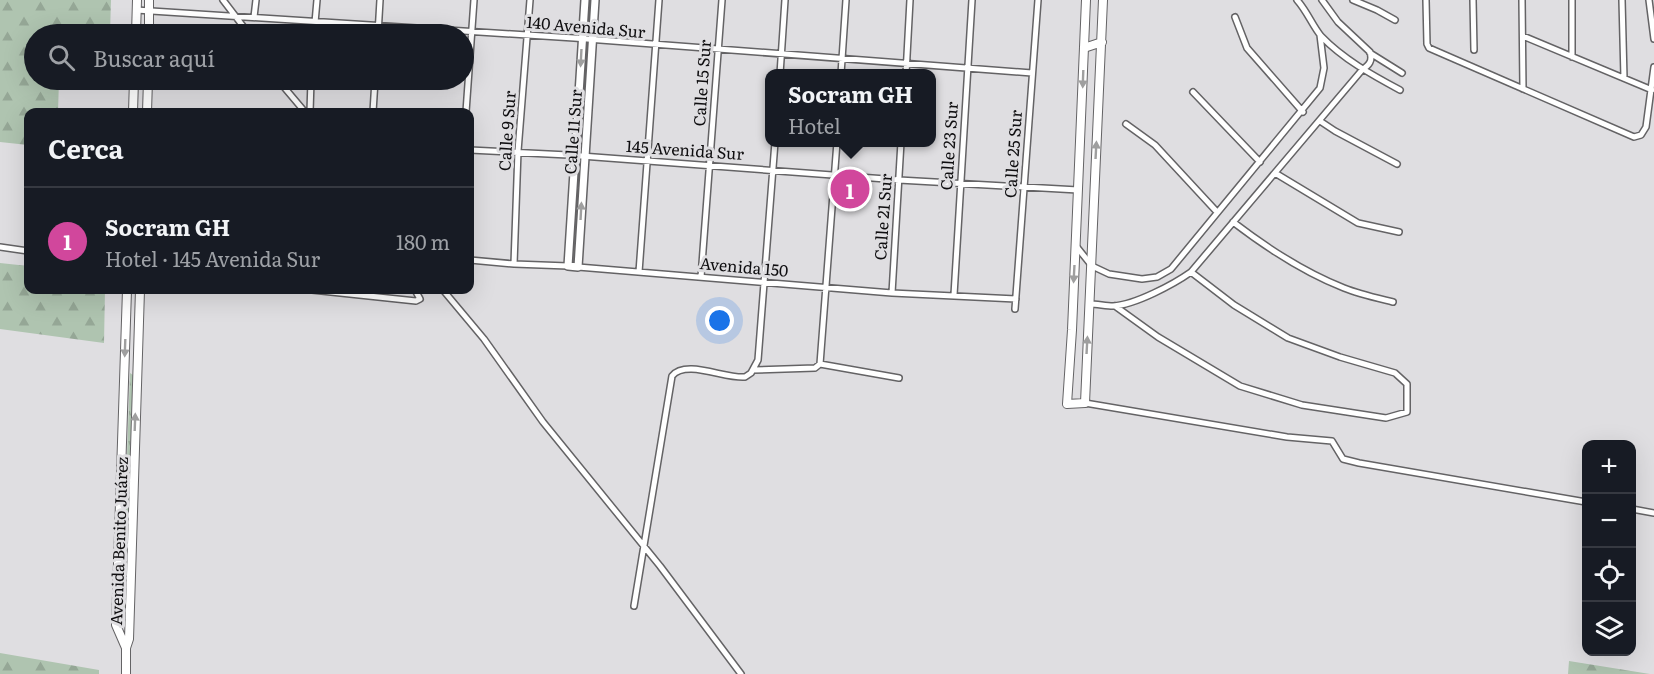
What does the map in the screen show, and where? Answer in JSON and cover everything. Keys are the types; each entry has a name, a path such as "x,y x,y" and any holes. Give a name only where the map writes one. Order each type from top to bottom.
{"main road":[{"path":"136,24 137,0"},
{"path":"148,24 149,0"},
{"path":"1086,0 1067,404 1085,403 1103,0"},
{"path":"1084,48 1102,42"},
{"path":"133,108 134,90"},
{"path":"147,108 148,90"},
{"name":"Avenida Benito Juárez","path":"126,648 116,626 127,294"},
{"name":"Avenida Benito Juárez","path":"126,648 129,639 140,294"},
{"path":"126,648 126,674"}],"street":[{"path":"223,0 242,24"},
{"path":"255,17 256,0"},
{"path":"315,22 317,0"},
{"path":"378,24 381,0"},
{"path":"473,24 474,0"},
{"name":"Calle 9 Sur","path":"514,264 530,0"},
{"name":"Calle 11 Sur","path":"568,266 585,0"},
{"name":"Calle 11 Sur","path":"578,267 595,0"},
{"path":"639,272 658,0"},
{"name":"Calle 15 Sur","path":"701,277 722,0"},
{"path":"780,69 785,0"},
{"path":"841,69 846,0"},
{"path":"906,69 910,0"},
{"name":"Calle 23 Sur","path":"954,295 972,0"},
{"name":"Calle 25 Sur","path":"1015,309 1038,0"},
{"path":"1297,0 1305,8 1320,35 1362,70 1400,90"},
{"path":"1322,0 1338,22 1370,52 1402,73"},
{"path":"1353,0 1395,20"},
{"path":"1426,0 1429,48 1634,137 1641,135 1646,128 1654,67"},
{"path":"1473,0 1474,50"},
{"path":"1522,0 1523,88"},
{"path":"1572,0 1572,57"},
{"path":"1622,0 1624,78"},
{"path":"1649,0 1654,39"},
{"name":"140 Avenida Sur","path":"136,10 346,24"},
{"path":"1235,17 1247,48 1302,111"},
{"name":"140 Avenida Sur","path":"474,33 528,35 1032,73"},
{"path":"1076,246 1092,266 1109,274 1142,279 1157,277 1171,269 1320,88 1324,68 1320,35"},
{"path":"1523,36 1652,90"},
{"path":"1090,304 1115,306 1147,296 1175,283 1191,272 1362,70 1370,64 1372,58 1370,52"},
{"path":"286,90 302,108"},
{"path":"310,108 311,90"},
{"path":"373,108 374,90"},
{"path":"466,108 468,90"},
{"path":"1193,92 1260,162"},
{"path":"1320,121 1343,136 1397,164"},
{"path":"1126,124 1155,145 1217,212"},
{"path":"634,606 672,376 678,371 687,369 741,377 753,370 758,360 775,147"},
{"path":"753,370 815,368 820,364 837,147"},
{"name":"Calle 21 Sur","path":"892,293 901,147"},
{"name":"145 Avenida Sur","path":"474,150 575,155 899,180 1078,190"},
{"path":"1275,173 1358,223 1399,232"},
{"path":"1233,222 1263,245 1304,269 1345,289 1393,302"},
{"path":"0,248 24,251"},
{"name":"Avenida 150","path":"474,260 892,293 1016,299"},
{"path":"1115,306 1158,337 1240,386 1302,405 1386,418 1407,412 1407,384 1395,373 1340,357 1288,338 1234,306 1191,272"},
{"path":"352,294 416,301 420,299 417,294"},
{"path":"445,294 484,339 543,423 643,545 741,674"},
{"path":"820,364 899,378"},
{"path":"1085,403 1275,436 1332,441 1343,459 1359,463 1582,501"},
{"path":"1636,510 1654,513"}],"green space":[{"path":"0,0 111,0 110,24 24,24 24,90 59,90 58,108 24,108 24,145 0,142"},
{"path":"0,263 24,266 24,294 105,294 104,343 0,329"},
{"path":"130,373 133,375 124,620 121,623"},
{"path":"0,653 99,670 99,674 0,674"},
{"path":"1569,661 1650,674 1568,674"}],"place":[{"name":"Socram GH","path":"850,189"}]}
